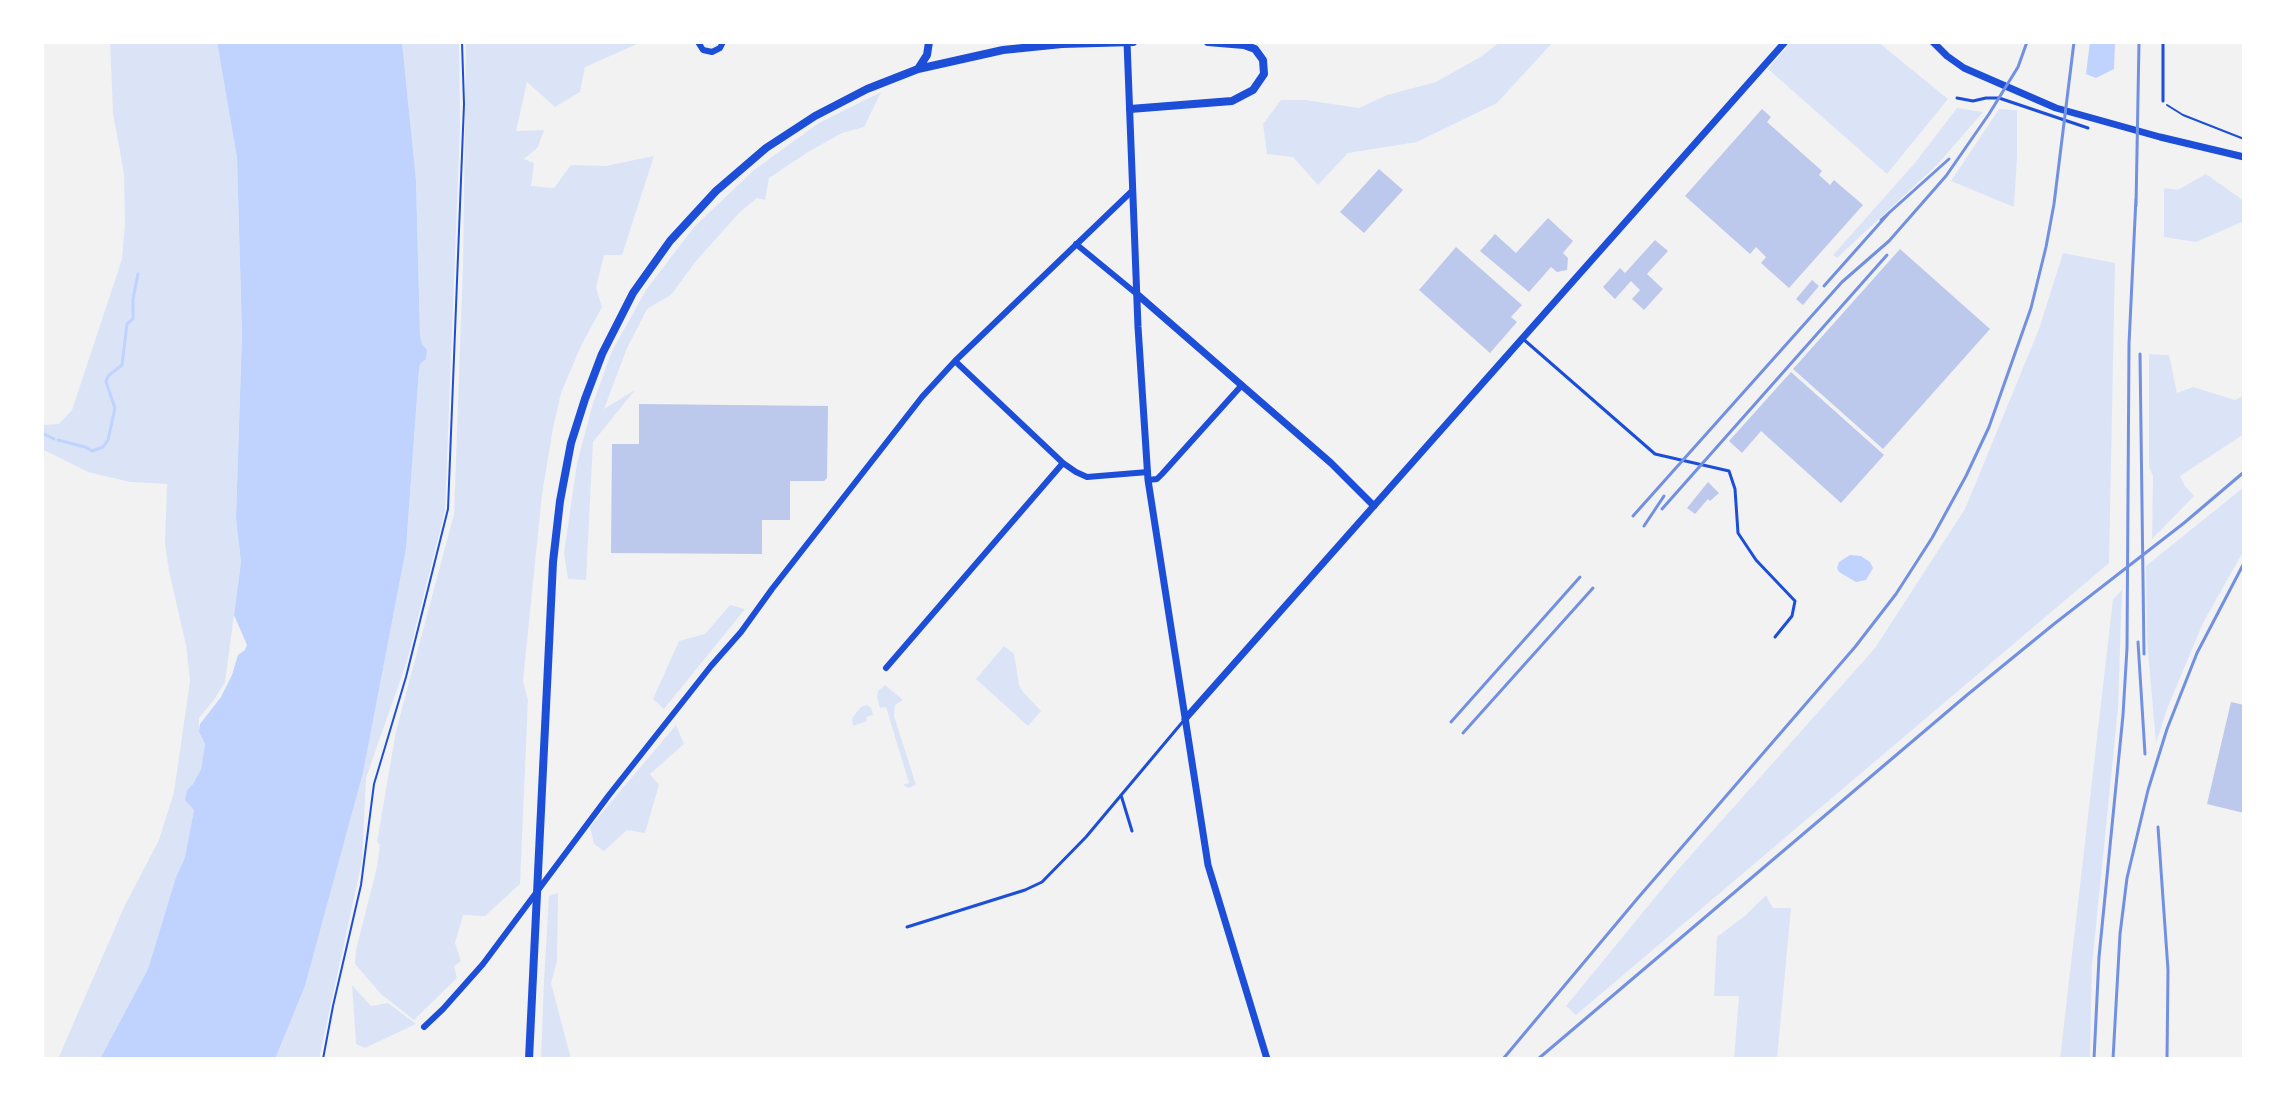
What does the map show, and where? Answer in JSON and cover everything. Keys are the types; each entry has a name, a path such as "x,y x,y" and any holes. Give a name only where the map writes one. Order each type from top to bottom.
{"main road":[{"path":"918,69 927,55 929,42"},
{"path":"1130,109 1232,101 1253,90 1264,74 1263,60 1255,49 1208,42"},
{"path":"529,1059 553,562 560,501 571,443 585,399 602,354 633,293 670,241 716,191 766,148 815,116 867,89 918,69 1003,50 1062,44 1129,44"}],"street":[{"path":"698,42 703,50 712,52 720,48 723,42"},
{"path":"1185,719 1785,42"},
{"path":"1933,42 1964,68 2056,108 2244,157"},
{"path":"1129,44 1132,191 1148,476 1208,865 1267,1059"},
{"path":"424,1027 483,964 564,852 741,632 913,408 955,361 1132,191"},
{"path":"1076,244 1331,463 1374,506"},
{"path":"955,361 1063,463 1087,477 1148,476 1157,479 1242,385"},
{"path":"886,668 1063,463"}],"lane":[{"path":"2163,42 2163,101"},
{"path":"1957,98 1973,101 1999,98 2088,128"},
{"path":"1522,338 1655,454 1729,471 1735,489 1738,533 1756,560 1795,601 1792,616 1775,637"},
{"path":"907,927 1042,882 1086,837 1185,719"},
{"path":"1121,795 1132,831"}],"path":[{"path":"323,1059 361,885 374,784 406,677 448,509 464,104 462,42"},
{"path":"2163,101 2183,115 2244,139"}],"shaded area":[{"path":"110,42 217,42 237,158 242,334 236,518 241,562 225,682 199,718 199,732 205,744 201,769 187,790 194,810 185,857 148,969 100,1059 58,1059 125,905 159,840 174,792 190,681 186,645 165,543 167,484 130,482 88,472 42,449 42,425 59,424 72,410 122,259 124,174 113,113"},
{"path":"402,42 459,42 460,126 445,511 407,661 366,778 362,861 319,1059 275,1059 305,986 363,773 406,549 419,370 426,359 427,350 420,335 416,181"},
{"path":"466,42 637,44 585,67 580,92 555,107 527,82 516,131 544,130 538,147 524,159 534,163 531,186 554,188 571,165 605,166 654,156 622,255 604,255 596,288 602,307 561,393 553,428 542,494 523,681 528,700 520,884 485,916 463,915 455,943 461,961 454,966 457,978 414,1020 381,994 355,964 377,867 380,845 377,842 396,731 454,514 463,264"},
{"path":"1500,42 1553,42 1497,103 1417,142 1348,153 1318,185 1293,157 1267,154 1263,124 1281,100 1305,100 1359,108 1387,95 1436,82"},
{"path":"1791,42 1878,42 1948,99 1887,174 1768,69"},
{"path":"881,92 864,127 842,133 769,178 765,200 757,198 739,213 696,261 671,295 647,309 627,348 604,409 635,390 593,442 586,580 568,579 564,553 577,463 593,403 612,351 646,290 694,227 754,170 819,123"},
{"path":"1957,108 1983,112 1938,164 1837,258 1833,255 1914,164"},
{"path":"1999,109 2017,110 2014,207 1951,181"},
{"path":"2206,174 2244,201 2244,221 2196,242 2164,237 2164,188 2178,190"},
{"path":"2063,253 2115,263 2109,563 1576,1015 1566,1006 1676,872 1875,648 1965,509 2039,329"},
{"path":"2149,354 2169,355 2177,393 2193,387 2235,400 2244,395 2244,434 2180,476 2194,496 2152,539 2153,476 2149,467"},
{"path":"2244,487 2244,550 2203,623 2156,743 2147,640 2146,566"},
{"path":"2122,590 2118,708 2092,965 2090,1059 2060,1059 2113,599"},
{"path":"730,605 745,609 664,709 653,699 679,641 705,634"},
{"path":"1004,646 1014,654 1019,685 1041,711 1028,726 976,679"},
{"path":"885,685 903,700 895,705 894,716 916,785 908,788 903,785 909,783 886,707 880,708 877,697 878,691"},
{"path":"867,705 873,715 853,726 852,718 861,707"},
{"path":"676,725 684,744 650,774 659,785 645,833 627,830 604,851 594,844 590,827"},
{"path":"558,893 557,961 551,983 571,1059 541,1059 549,896"},
{"path":"1766,895 1773,908 1791,908 1777,1059 1734,1059 1739,996 1714,996 1717,937"},
{"path":"352,985 371,1006 388,1003 416,1024 365,1048 356,1044"}],"water":[{"path":"217,42 402,42 416,180 420,335 427,350 426,359 419,370 406,549 363,773 305,986 275,1059 100,1059 148,969 185,857 194,810 185,800 187,790 201,769 205,744 199,732 200,724 221,697 238,655 247,645 234,615 241,562 236,518 242,334 237,158"},
{"path":"2090,42 2115,42 2114,69 2096,78 2086,74"},
{"path":"1850,555 1861,556 1870,562 1873,568 1866,580 1856,582 1839,572 1839,562"}],"building":[{"path":"1762,109 1771,117 1767,122 1822,171 1819,175 1830,185 1834,180 1863,205 1789,288 1761,263 1766,257 1756,247 1750,254 1685,196"},
{"path":"1379,169 1403,190 1364,233 1340,212"},
{"path":"1548,218 1573,241 1563,253 1568,258 1567,270 1557,272 1551,267 1529,292 1480,251 1495,234 1516,253"},
{"path":"1655,240 1668,251 1647,274 1663,289 1644,310 1632,299 1640,290 1631,281 1615,299 1603,287 1620,268 1625,273"},
{"path":"1456,247 1522,305 1511,317 1517,322 1490,353 1419,290"},
{"path":"1900,249 1990,329 1883,449 1793,369"},
{"path":"1812,280 1819,286 1803,305 1796,299"},
{"path":"1791,372 1884,455 1841,503 1761,431 1742,453 1729,441"},
{"path":"639,404 828,406 827,478 824,481 790,481 790,520 762,520 762,554 611,553 612,444 639,444"},
{"path":"1708,482 1719,493 1710,501 1708,499 1695,514 1687,508"},
{"path":"2231,702 2244,705 2244,813 2207,804"}],"waterway":[{"path":"58,440 92,451 103,447 108,440 115,408 106,382 108,376 122,365 127,324 133,319 138,274"},
{"path":"42,433 54,439"}],"railway":[{"path":"1633,516 1842,282 1889,241 1946,176 2018,67 2027,42"},
{"path":"1503,1059 1855,647 1896,594 1932,538 1989,427 2031,308 2054,204 2074,42"},
{"path":"2136,206 2139,42"},
{"path":"1881,220 1949,159"},
{"path":"2094,1059 2099,957 2127,648 2129,344 2136,198"},
{"path":"1824,286 1888,214"},
{"path":"1662,509 1887,255"},
{"path":"2140,354 2144,654"},
{"path":"1538,1059 1967,695 2244,472"},
{"path":"1644,526 1664,496"},
{"path":"2113,1059 2120,934 2127,878 2148,790 2167,729 2197,653 2244,563"},
{"path":"1451,722 1580,577"},
{"path":"1463,733 1593,588"},
{"path":"2138,642 2145,754"},
{"path":"2158,827 2168,970 2167,1059"}]}
